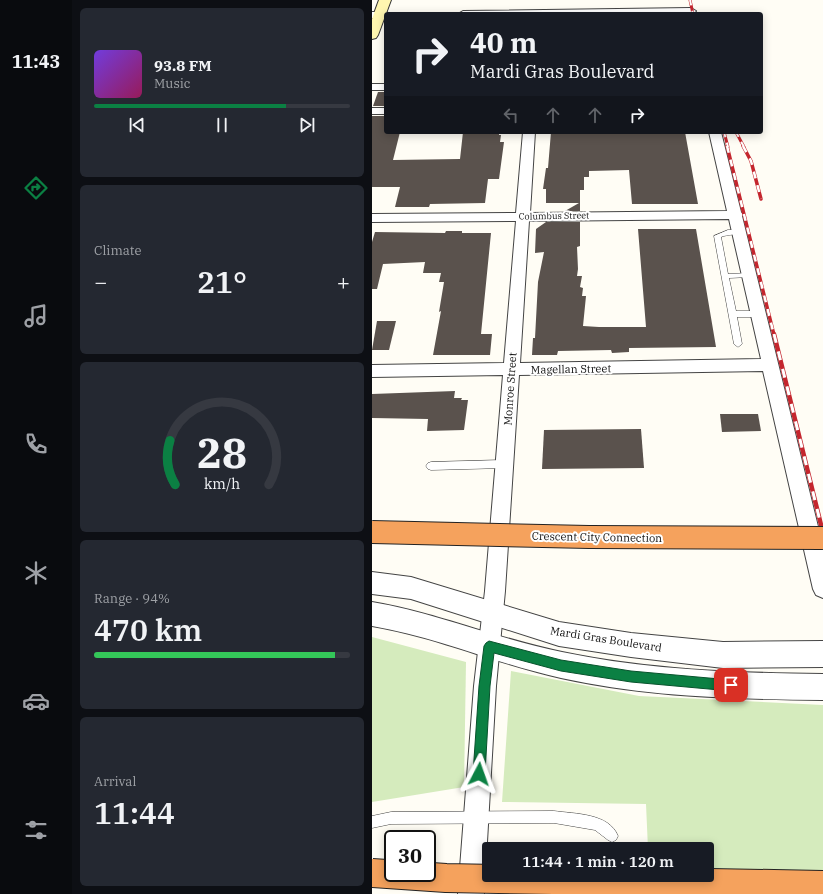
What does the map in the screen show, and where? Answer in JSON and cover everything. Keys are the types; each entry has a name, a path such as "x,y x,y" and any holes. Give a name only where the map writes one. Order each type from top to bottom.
{"highway":[{"name":"Crescent City Connection","path":"372,532 597,537 823,538"},
{"path":"372,873 446,878 823,885"}],"main road":[{"path":"372,35 385,0"}],"street":[{"path":"535,12 536,0"},
{"path":"688,0 691,12"},
{"path":"372,87 384,87"},
{"path":"372,111 384,111"},
{"name":"Monroe Street","path":"471,894 485,686 493,613 529,134"},
{"path":"716,134 736,214 823,589"},
{"name":"Columbus Street","path":"372,218 736,214"},
{"name":"Magellan Street","path":"372,371 770,365"},
{"name":"Mardi Gras Boulevard","path":"372,583 411,588 559,634 631,645 723,655 823,654"},
{"path":"372,614 412,621 489,646 561,665 644,679 745,686 823,687"}],"lane":[{"path":"738,344 718,236 728,232 740,232"},
{"path":"725,276 750,275"},
{"path":"732,314 759,314"},
{"path":"431,466 504,464"},
{"path":"372,822 391,818 476,819 554,817 598,824 612,836"}],"green space":[{"path":"372,637 466,662 464,787 372,802"},
{"path":"511,671 639,696 823,705 823,894 714,876 714,842 648,842 646,804 502,802"}],"building":[{"path":"378,92 384,92 384,106 373,106"},
{"path":"372,116 384,116 384,134 400,134 393,160 460,159 463,134 499,134 501,135 500,142 504,142 499,179 488,179 485,203 430,204 429,207 395,207 400,187 372,187"},
{"path":"551,134 685,134 698,204 632,204 629,170 589,171 589,177 584,177 584,190 580,190 580,211 565,211 579,203 546,203 546,189 543,189 546,168 548,168"},
{"path":"546,222 580,222 580,246 577,247 577,276 582,276 580,287 583,288 582,296 586,296 583,326 599,327 646,327 638,229 696,229 716,347 629,348 629,352 612,353 611,350 558,351 557,355 532,355 533,338 535,338 538,282 544,252 535,253 536,229"},
{"path":"446,231 462,231 462,233 491,233 481,334 492,334 490,355 433,355 441,311 439,312 444,282 439,282 441,273 423,273 425,262 383,264 377,289 372,289 372,242 375,232 445,233"},
{"path":"377,321 396,321 389,350 372,350"},
{"path":"455,391 454,398 468,400 464,430 427,431 428,419 372,418 372,394"},
{"path":"720,414 758,414 761,431 722,432"},
{"path":"641,429 644,468 542,469 544,430"}],"railway":[{"path":"690,0 693,12"},
{"path":"725,134 728,147"},
{"path":"737,134 744,147"},
{"path":"727,146 774,335"},
{"path":"743,146 751,161 761,199"},
{"path":"774,334 823,533"}],"route":[{"path":"479,774 489,646 561,665 631,677 731,685"}]}
